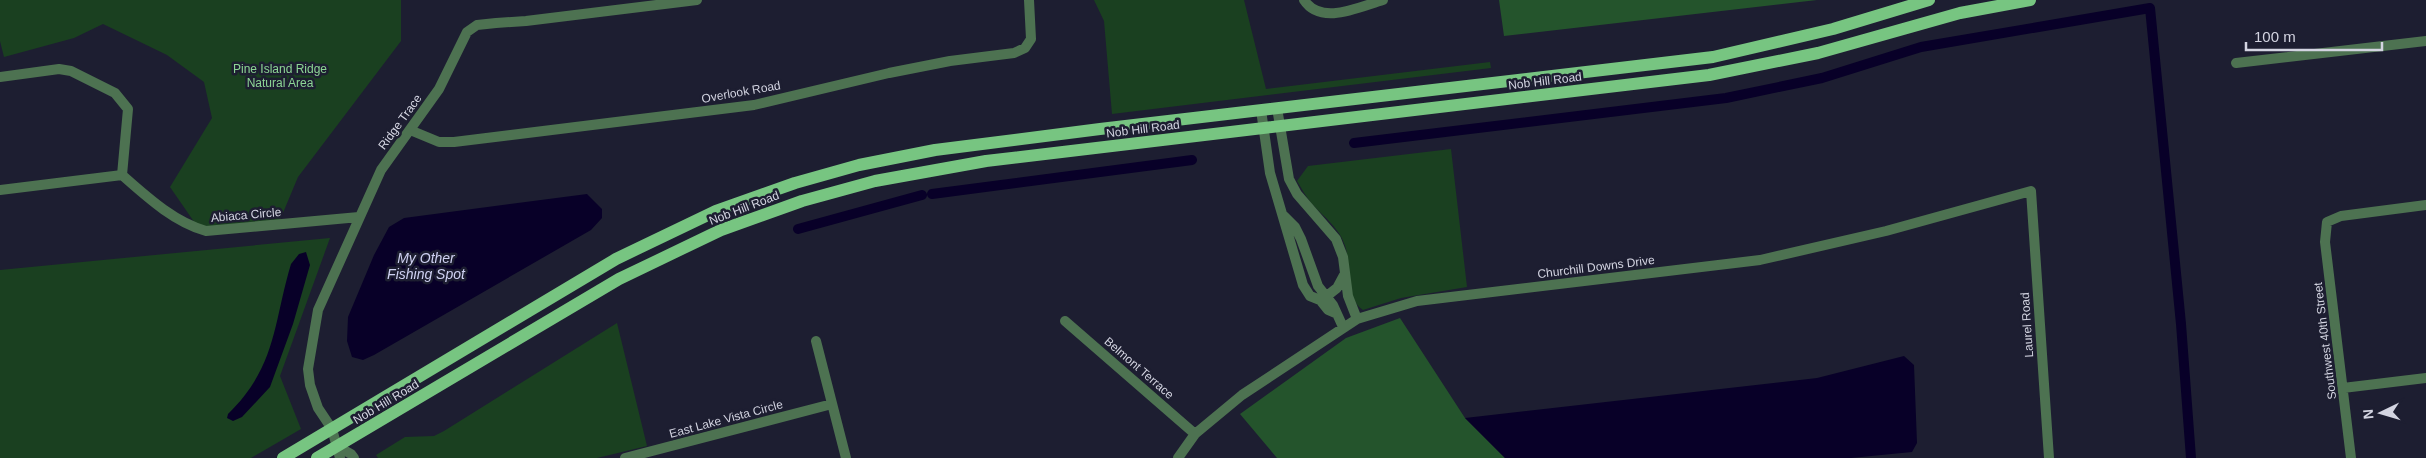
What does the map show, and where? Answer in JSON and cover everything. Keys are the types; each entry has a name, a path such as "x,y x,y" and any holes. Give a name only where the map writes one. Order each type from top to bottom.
{"main road":[{"name":"Nob Hill Road","path":"283,458 616,259 716,211 786,186 859,165 935,150 1713,57 1833,29 1929,0"},
{"name":"Nob Hill Road","path":"317,458 338,452 619,279 721,230 764,214 875,181 986,161 1709,75 1818,53 1960,13 2030,0"}],"street":[{"name":"Ridge Trace","path":"338,452 332,429 318,408 310,385 308,369 318,310 381,170 439,90 466,32 477,25 697,0"},
{"name":"Overlook Road","path":"410,130 439,142 454,142 699,113 754,105 950,61 1014,53 1025,48 1031,39 1029,0"},
{"path":"1304,0 1310,8 1323,14 1345,12 1383,0"},
{"path":"2236,63 2426,42"},
{"path":"0,77 59,69 70,71 115,93 128,109 122,175 0,190"},
{"path":"1277,108 1289,179 1297,194 1336,239 1343,257 1348,296 1357,319"},
{"path":"1261,110 1270,173 1303,284 1310,296 1324,298 1337,288 1345,274"},
{"name":"Abiaca Circle","path":"122,175 144,195 189,227 206,231 359,217"},
{"name":"Churchill Downs Drive","path":"1178,458 1195,434 1242,395 1357,319 1417,301 1760,260 1886,231 2030,191"},
{"name":"Laurel Road","path":"2030,191 2049,458"},
{"name":"Southwest 40th Street","path":"2351,458 2325,242 2327,222 2340,216 2426,205"},
{"path":"1324,298 1328,310 1335,313 1343,327"},
{"name":"Belmont Terrace","path":"1066,321 1195,434"},
{"path":"816,342 846,458"},
{"path":"2343,388 2426,378"},
{"name":"East Lake Vista Circle","path":"626,458 832,404"},
{"path":"338,452 351,454 354,458"}],"green space":[{"name":"Pine Island Ridge Natural Area","path":"0,0 401,0 401,41 298,177 280,220 199,229 170,187 212,118 204,82 167,55 103,24 74,38 4,57 0,41"},
{"path":"1094,0 1244,0 1266,89 1490,62 1491,68 1112,114 1104,21"},
{"path":"1499,0 1817,0 1504,36"},
{"path":"1451,149 1467,287 1401,298 1363,310 1353,298 1344,242 1332,224 1310,201 1297,181 1308,166"},
{"path":"330,238 280,376 301,429 251,458 0,458 0,270"},
{"path":"1400,318 1465,418 1505,458 1277,458 1240,414 1346,338"},
{"path":"617,323 647,446 597,458 378,458 376,455 405,437 434,436 444,431"}],"water":[{"name":"My Other Fishing Spot","path":"587,194 602,209 602,218 591,230 374,355 363,360 352,357 347,341 348,317 374,255 389,227 404,218"},
{"path":"306,252 310,265 293,324 270,387 242,417 233,421 227,418 228,414 256,379 265,361 291,264 299,254"},
{"path":"1904,356 1914,365 1917,443 1912,452 1851,458 1505,458 1465,418 1817,378"}],"waterway":[{"path":"1354,143 1726,98 1822,78 1921,47 2150,8 2181,324 2191,458"},
{"path":"932,194 1192,160"},
{"path":"798,229 922,195"}]}
